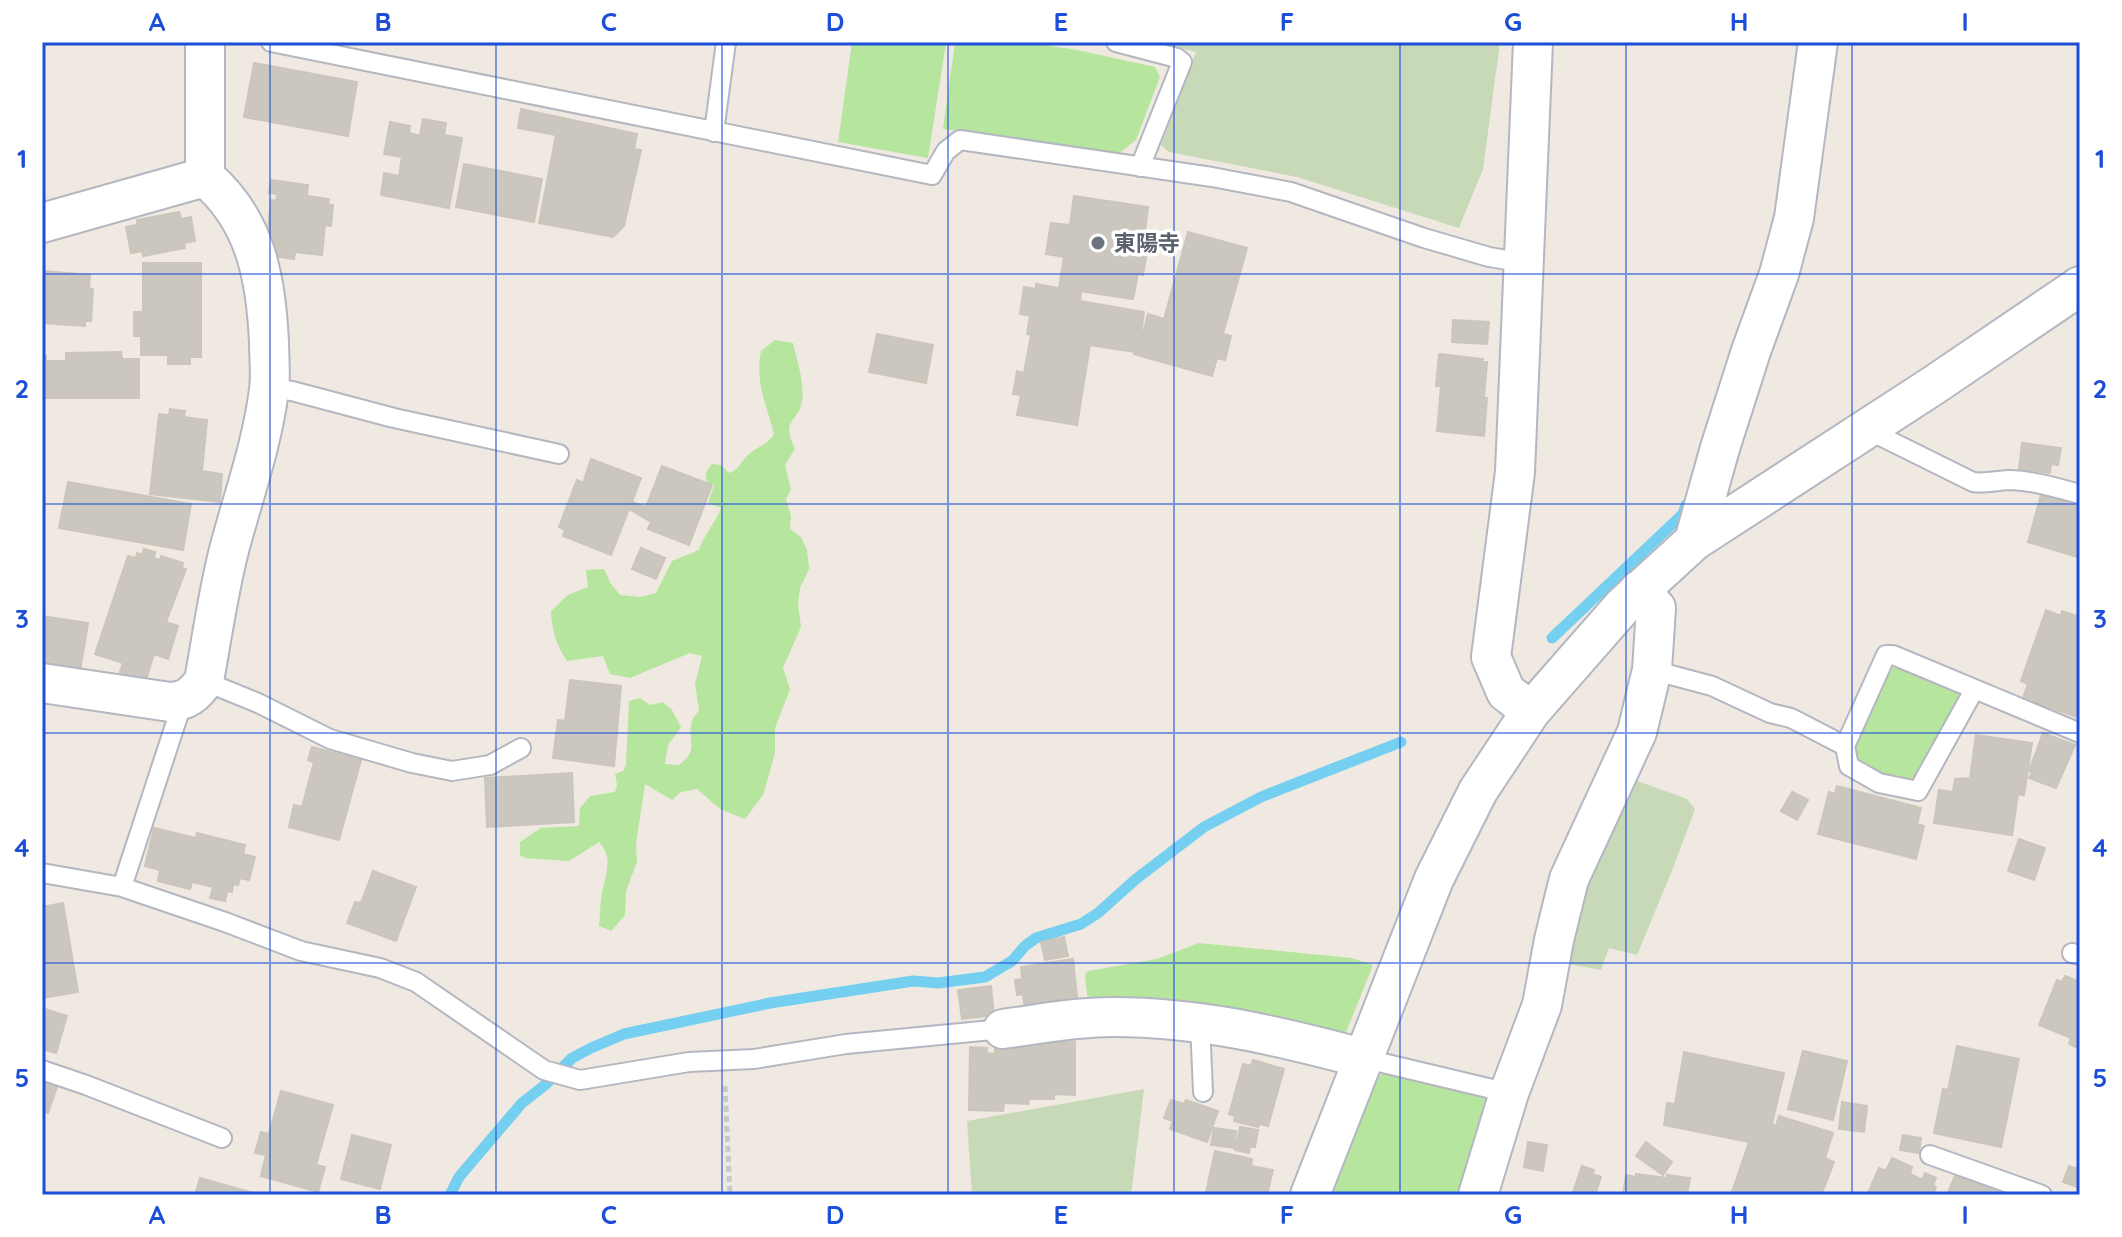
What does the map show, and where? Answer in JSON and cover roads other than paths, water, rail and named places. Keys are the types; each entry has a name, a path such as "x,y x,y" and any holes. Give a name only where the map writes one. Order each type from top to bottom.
{"street":[{"path":"205,42 205,177"},
{"path":"1531,711 1506,692 1491,657 1515,472 1533,42"},
{"path":"1694,541 1720,448 1779,274 1794,218 1818,42"},
{"path":"42,223 205,177 220,189 237,213 257,252 265,283 269,388 257,454 193,691 154,701 42,683"},
{"path":"1310,1195 1434,879 1478,791 1531,711 1639,590 1694,541 2080,286"},
{"path":"1478,1195 1509,1093 1542,1005 1569,879 1637,732 1652,670 1656,608 1639,590"},
{"path":"1003,1029 1111,1017 1200,1023 1276,1035 1362,1058"}],"lane":[{"path":"271,42 932,175 946,151 960,140 1212,177 1291,192 1424,238 1489,257 1526,263"},
{"path":"714,132 726,42"},
{"path":"1116,42 1182,62 1140,167"},
{"path":"269,388 559,454"},
{"path":"1866,429 1973,482 2029,481 2080,494"},
{"path":"1974,690 1918,791 1879,783 1849,766 1845,746 1886,655 1974,690 2080,733"},
{"path":"1652,670 1712,686 1770,713 1791,718 1845,746"},
{"path":"122,887 193,691 258,703 330,739 452,771 490,765 521,748"},
{"path":"42,873 122,887 301,951 380,968 416,982 544,1070 564,1077 598,1079 689,1062 754,1059 846,1044 1003,1029"},
{"path":"1200,1023 1203,1092"},
{"path":"1362,1058 1509,1093"},
{"path":"42,1070 222,1138"},
{"path":"1930,1155 2042,1195"}],"waterway":[{"path":"1552,638 1683,514 1686,505"},
{"path":"450,1195 459,1177 522,1103 572,1058 591,1048 624,1034 770,1003 913,981 938,983 985,977 1012,961 1036,938 1081,924 1098,913 1136,879 1204,827 1261,797 1401,742"}],"place":[{"name":"東陽寺","path":"1098,243"}]}
